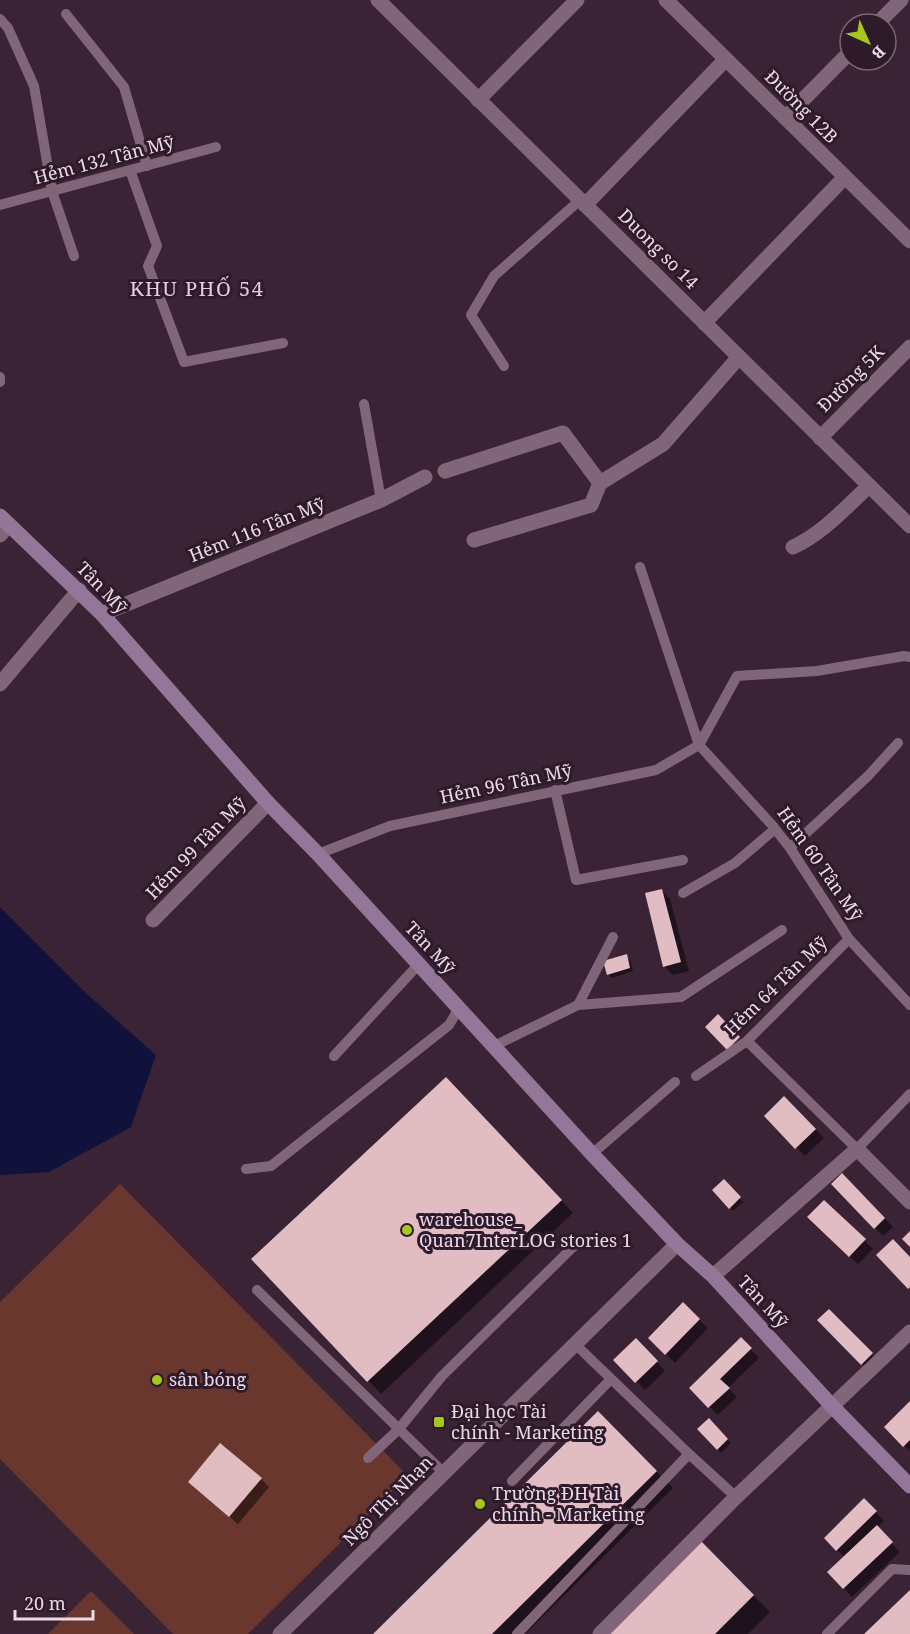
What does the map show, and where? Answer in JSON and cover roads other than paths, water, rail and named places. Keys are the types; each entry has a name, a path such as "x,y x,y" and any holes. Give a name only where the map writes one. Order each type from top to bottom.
{"street":[{"name":"Duong so 14","path":"378,0 910,526"},
{"path":"478,99 577,0"},
{"name":"Đường 12B","path":"666,0 910,241"},
{"path":"889,12 901,0"},
{"path":"583,202 726,59"},
{"path":"785,118 838,64"},
{"path":"704,323 845,177"},
{"name":"Đường 5K","path":"820,438 910,347"},
{"path":"474,540 591,505 600,483 663,444 739,357"},
{"path":"445,471 563,433 600,483"},
{"name":"Hẻm 116 Tân Mỹ","path":"102,614 381,500 425,477"},
{"path":"793,547 820,531 869,486"},
{"name":"Tân Mỹ","path":"3,525 79,590 102,614 268,802 592,1154 677,1244 713,1276 832,1406 910,1486"},
{"path":"0,684 79,590"},
{"name":"Hẻm 99 Tân Mỹ","path":"153,920 268,802"},
{"path":"713,1276 857,1149 910,1202"},
{"name":"Ngô Thị Nhạn","path":"280,1634 677,1244"},
{"path":"600,1634 736,1497 910,1332"}],"lane":[{"path":"66,14 124,87 147,166"},
{"path":"0,19 8,28 34,86 52,191 74,256"},
{"name":"Hẻm 132 Tân Mỹ","path":"0,205 216,147"},
{"path":"130,170 157,246 148,266 184,362 283,343"},
{"path":"504,366 471,315 494,276 583,202"},
{"path":"0,377 0,382"},
{"path":"364,404 381,500"},
{"path":"640,567 699,745"},
{"path":"699,745 737,676 818,671 904,656 910,657"},
{"path":"790,848 868,776 898,743"},
{"name":"Hẻm 96 Tân Mỹ","path":"318,854 390,826 656,770 699,745"},
{"name":"Hẻm 60 Tân Mỹ","path":"699,745 775,829 790,848 849,939 910,1005"},
{"path":"555,790 576,880 683,860"},
{"path":"683,893 735,863 775,829"},
{"path":"494,1046 578,1005 681,997 782,930"},
{"path":"578,1005 613,937"},
{"name":"Hẻm 64 Tân Mỹ","path":"696,1076 747,1041 849,939"},
{"path":"334,1056 418,965"},
{"path":"246,1169 272,1166 449,1024 459,1008"},
{"path":"747,1041 857,1149 910,1094"},
{"path":"592,1154 675,1082"},
{"path":"368,1458 398,1430 442,1376 576,1244"},
{"path":"257,1290 444,1473"},
{"path":"575,1344 736,1497"},
{"path":"512,1481 610,1379"},
{"path":"517,1634 689,1454"},
{"path":"827,1634 892,1569 910,1570"}],"place":[{"name":"warehouse_ Quan7InterLOG stories 1","path":"407,1230"},
{"name":"sân bóng","path":"157,1380"},
{"name":"Đại học Tài chính - Marketing","path":"439,1422"},
{"name":"Trường ĐH Tài chính - Marketing","path":"480,1504"}],"district":[{"name":"KHU PHỐ 54","path":"197,289"}]}
